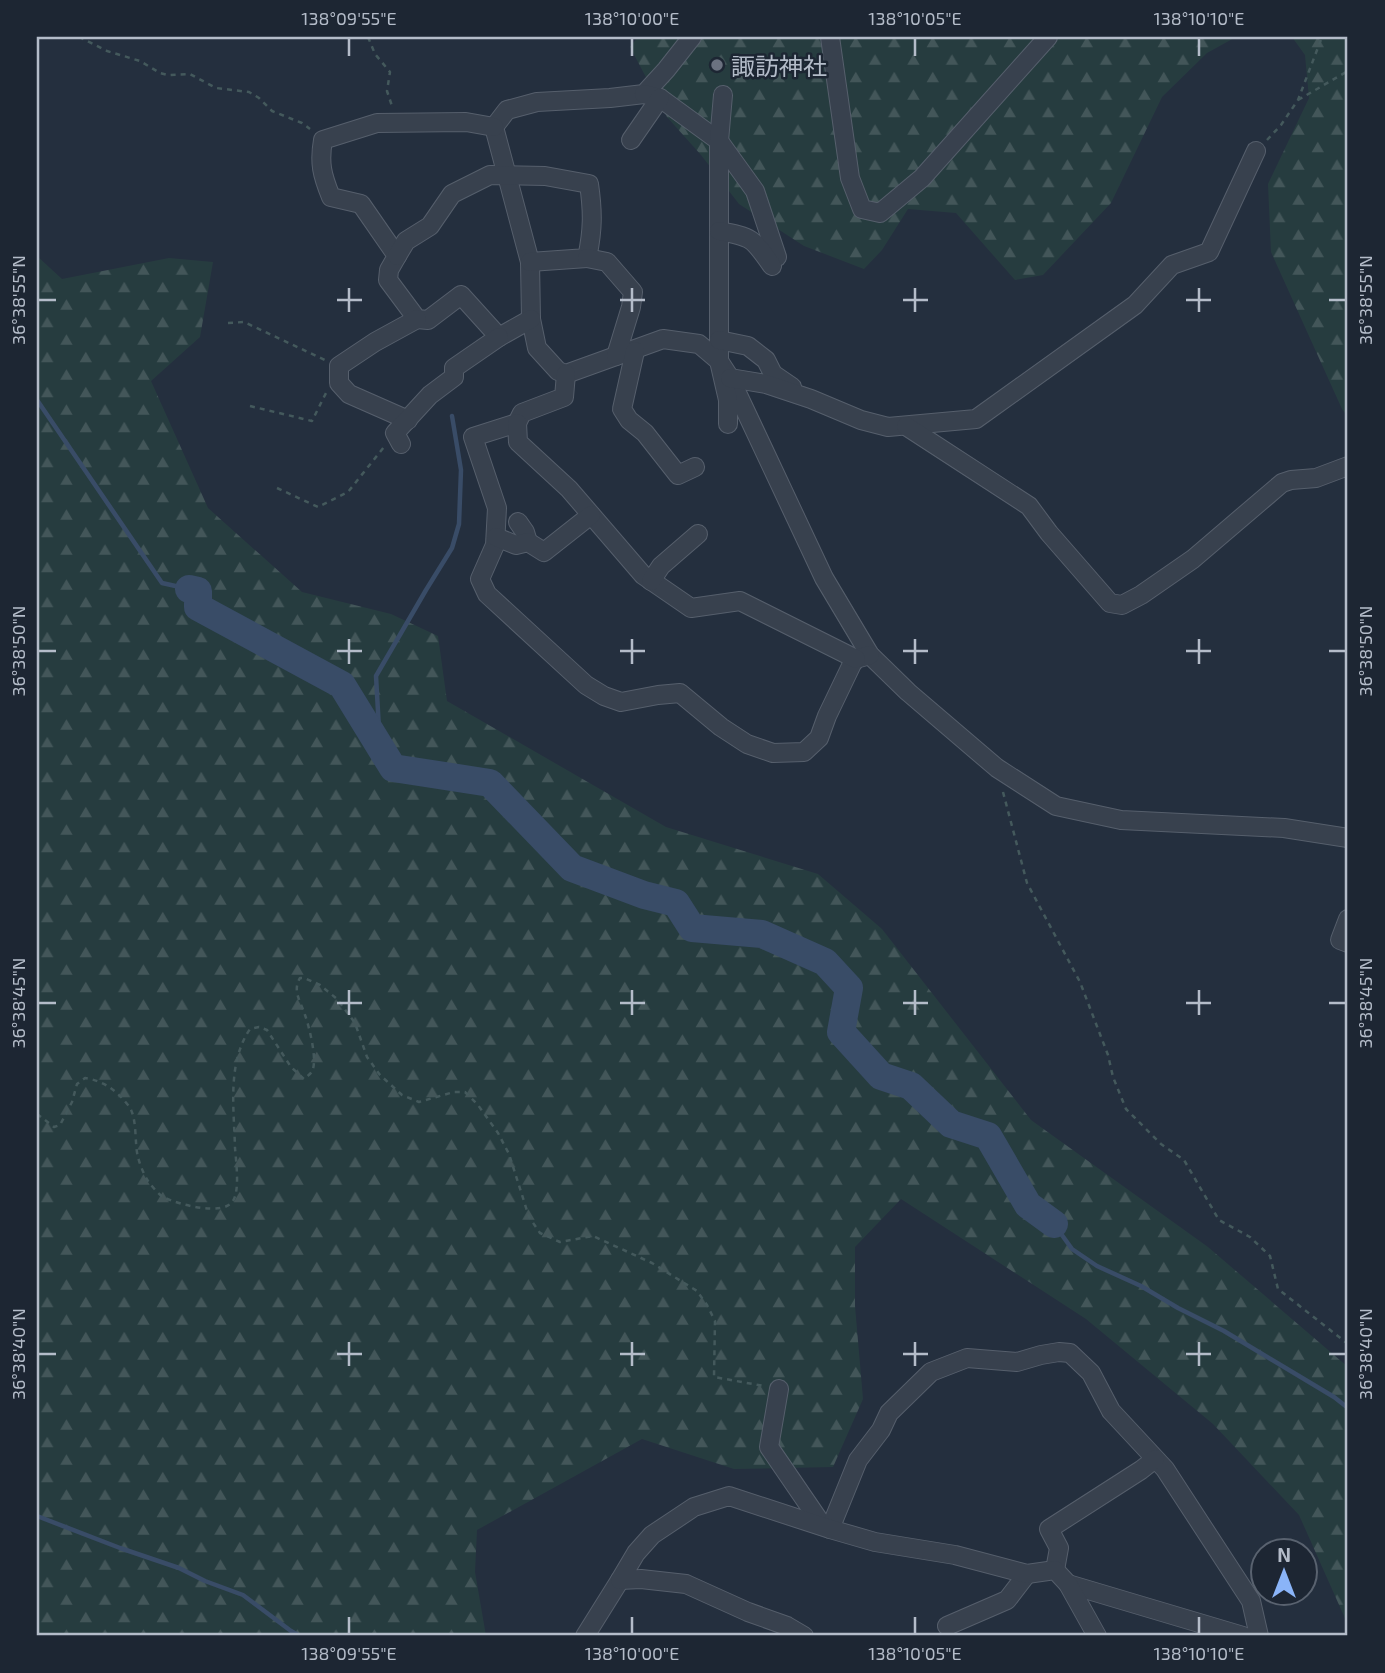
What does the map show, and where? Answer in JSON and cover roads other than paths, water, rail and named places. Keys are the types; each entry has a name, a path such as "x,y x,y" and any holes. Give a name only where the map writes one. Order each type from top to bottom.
{"street":[{"path":"631,140 666,70 692,37"},
{"path":"830,37 850,178 862,209 880,213 922,178 1048,37"},
{"path":"723,95 719,141 719,361 728,400 729,424"},
{"path":"494,127 507,110 537,102 652,96 719,141 755,191 775,262 758,244 745,236 719,231"},
{"path":"397,256 361,204 331,197 320,160 323,140 377,123 466,122 494,127"},
{"path":"494,127 530,261 531,319 537,348 558,371 566,374 663,339 699,344 719,361 730,378 863,657"},
{"path":"730,378 766,384 861,420 888,427 976,419 1135,305 1172,265 1209,252 1256,152"},
{"path":"417,319 388,280 389,270 406,241 430,226 452,194 490,175 545,176 589,184 593,213 587,258"},
{"path":"530,261 587,258 607,262 633,292 616,356"},
{"path":"408,420 349,394 339,383 339,371 375,342 417,319 428,320 461,295 499,337"},
{"path":"398,439 408,420 430,395 454,377 454,369 499,337 531,319"},
{"path":"719,340 748,346 766,360 773,374 811,399"},
{"path":"635,351 622,409 678,475 695,467"},
{"path":"566,374 564,397 522,413 517,423 518,442 569,489 643,575 691,608 740,601 863,657 997,768 1056,806 1121,820 1284,828 1348,838"},
{"path":"517,423 474,436 497,508 495,545 480,579 487,594 586,685 621,702 680,693 721,727 747,744 773,753 804,752 819,738 852,664 863,657"},
{"path":"906,426 1030,506 1049,533 1110,603 1122,606 1193,559 1282,483 1316,478 1348,466"},
{"path":"496,537 516,545 528,542 544,552 591,515"},
{"path":"518,522 526,532 528,542"},
{"path":"651,581 661,566 698,534"},
{"path":"1348,919 1340,940 1348,943"},
{"path":"827,1528 858,1460 889,1413 931,1372 967,1358 1017,1362 1041,1355 1070,1353 1091,1373 1111,1411 1165,1469 1251,1601 1259,1636"},
{"path":"779,1389 769,1447 827,1528"},
{"path":"1055,1570 1059,1548 1049,1529 1155,1459"},
{"path":"585,1636 636,1553 652,1535 694,1507 729,1496 875,1542 955,1555 1027,1574 1055,1570"},
{"path":"1055,1570 1068,1584 1097,1636"},
{"path":"947,1626 1007,1600 1027,1574"},
{"path":"620,1580 641,1579 686,1584 787,1626 804,1636"},
{"path":"1068,1584 1243,1636"}],"waterway":[{"path":"37,400 162,583 189,589"},
{"path":"380,747 376,676 452,548 459,524 461,470 452,416"},
{"path":"189,589 198,591 198,607 342,685 393,768 490,783 572,868 644,895 676,903 692,928 762,934 825,962 849,988 841,1032 881,1076 911,1086 951,1124 988,1136 1028,1205 1054,1224"},
{"path":"1054,1224 1072,1249 1097,1266 1141,1286 1224,1331 1348,1408"},
{"path":"37,1516 179,1568 243,1595 300,1636"}],"place":[{"name":"諏訪神社","path":"717,65"}]}
